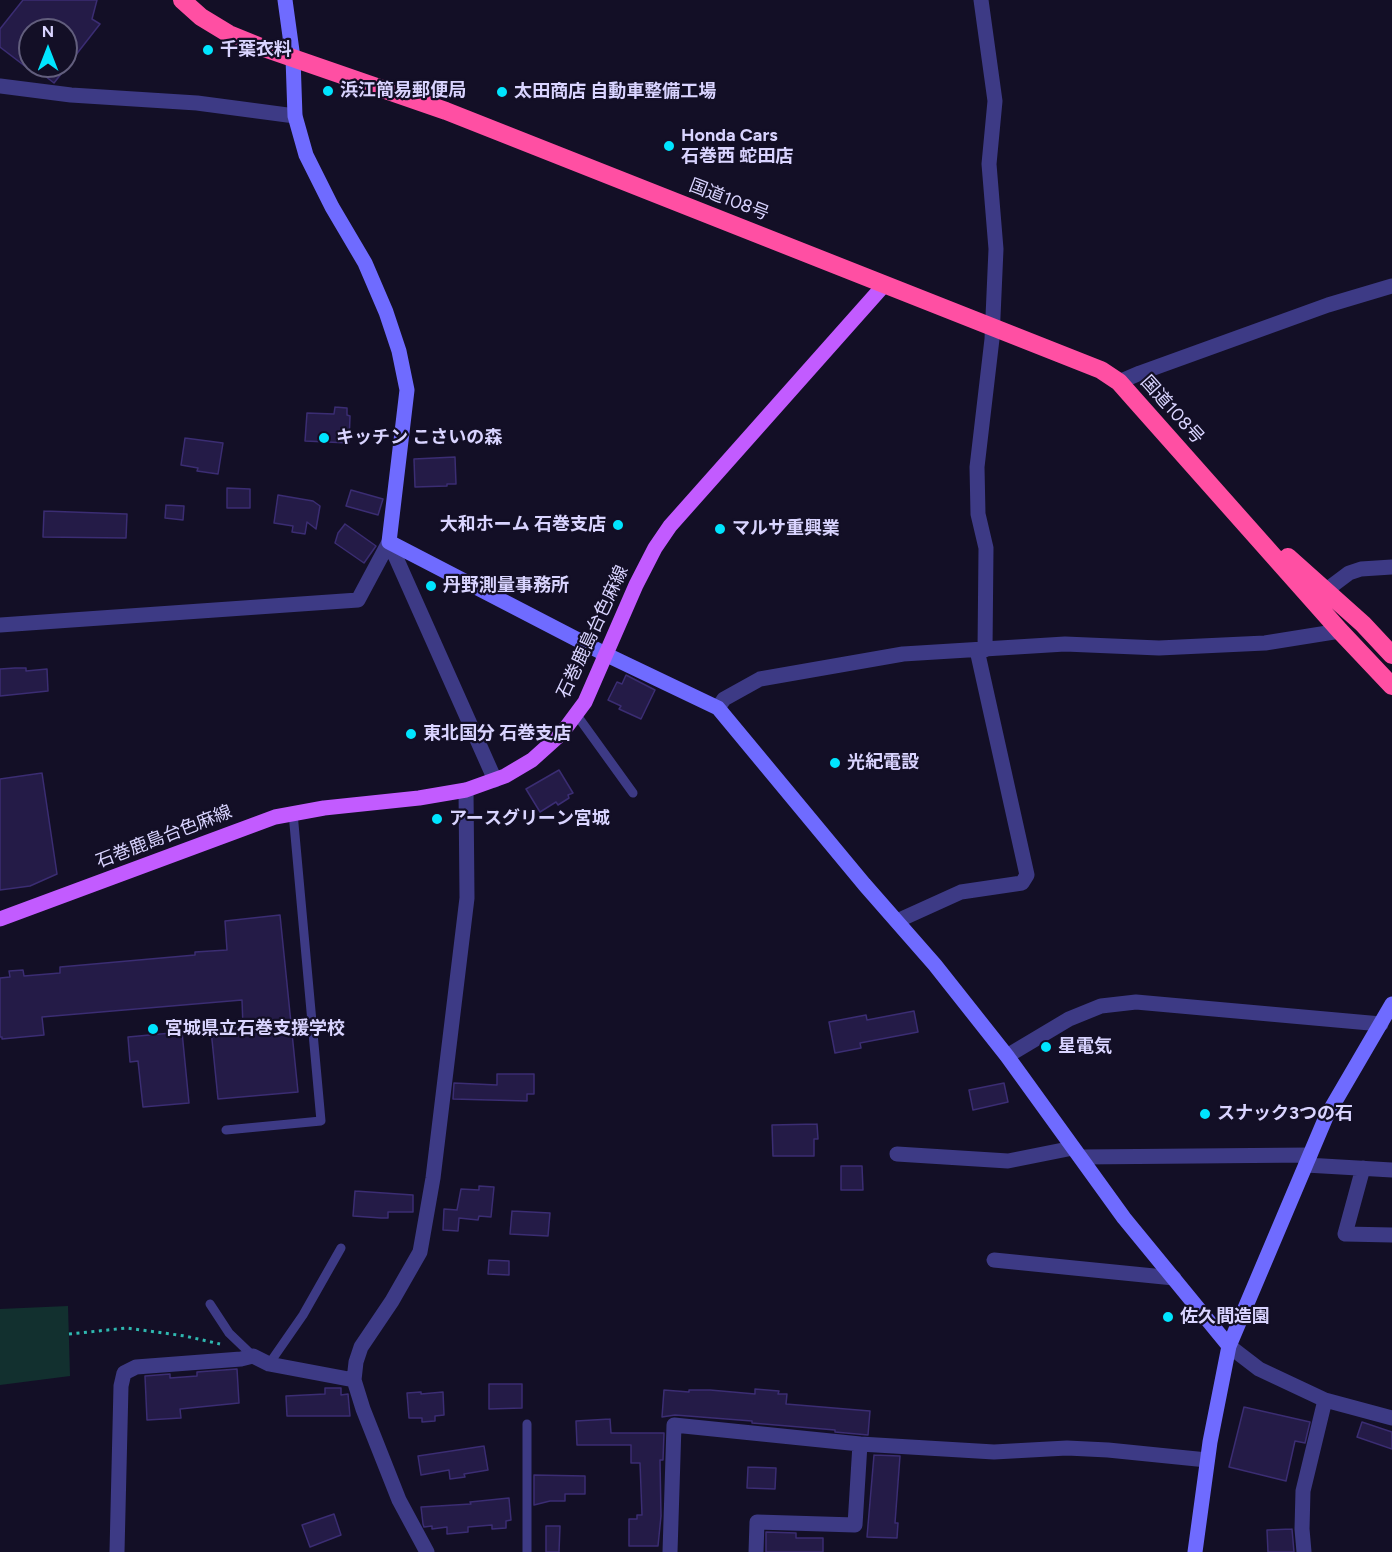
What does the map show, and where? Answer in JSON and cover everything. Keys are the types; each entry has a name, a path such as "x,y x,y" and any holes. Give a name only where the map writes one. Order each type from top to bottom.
{"highway":[{"name":"国道108号","path":"182,0 201,16 229,34 446,111 1101,370 1119,382 1340,631 1392,686"},
{"name":"国道108号","path":"1221,498 1363,624 1392,655"}],"main road":[{"name":"石巻鹿島台色麻線","path":"0,919 251,825 293,813 466,790 495,780 532,760 562,733 585,702 641,576 655,548 670,526 885,284"}],"street":[{"path":"0,625 358,600 388,542 407,390 399,351 386,312 365,263 332,207 306,155 295,116 293,58 285,0"},
{"path":"897,921 961,892 1022,883 1027,875 981,650 986,548 978,514 977,467 993,326 996,249 989,164 995,102 981,0"},
{"path":"0,86 71,95 197,103 295,116"},
{"path":"1119,382 1140,372 1328,305 1392,286"},
{"path":"388,542 607,655 718,708 935,965 1007,1056 1124,1218 1229,1346 1259,1369 1325,1400 1392,1418"},
{"path":"388,542 495,780"},
{"path":"1325,591 1348,573 1361,569 1392,567"},
{"path":"718,708 724,699 760,679 903,654 1065,644 1159,648 1265,643 1340,631"},
{"path":"427,1552 399,1500 354,1380 361,1347 392,1301 420,1252 433,1178 467,898 466,790"},
{"path":"1007,1056 1069,1019 1101,1006 1136,1002 1381,1024"},
{"path":"1195,1552 1207,1460 1229,1346 1326,1117 1392,1004"},
{"path":"897,1154 1008,1161 1077,1152 1308,1160 1392,1170"},
{"path":"1363,1168 1345,1234 1392,1235"},
{"path":"994,1260 1174,1278"},
{"path":"117,1552 121,1386 124,1373 144,1366 241,1359 253,1356 269,1364 354,1380"},
{"path":"1304,1552 1303,1491 1325,1400"},
{"path":"670,1552 674,1425 860,1444 994,1452 1067,1448 1207,1460"},
{"path":"756,1552 757,1522 855,1525 860,1444"}],"lane":[{"path":"576,714 633,793"},
{"path":"226,1130 321,1121 293,813"},
{"path":"269,1364 303,1315 341,1248"},
{"path":"210,1304 229,1333 253,1356"},
{"path":"527,1424 527,1552"}],"path":[{"path":"69,1334 127,1328 222,1344"}],"green space":[{"path":"68,1306 70,1376 0,1385 0,1309"}],"building":[{"path":"23,0 97,0 92,19 100,24 78,52 78,18 18,18 18,61 0,47 0,29"},
{"path":"48,78 58,78 54,83"},
{"path":"335,407 347,408 347,415 350,416 349,443 305,441 307,413 334,414"},
{"path":"185,438 223,443 218,474 197,471 198,468 181,465"},
{"path":"455,457 456,484 415,487 414,459"},
{"path":"227,488 250,489 250,508 227,508"},
{"path":"351,490 383,499 378,515 346,506"},
{"path":"278,495 313,501 320,506 316,529 307,522 305,534 292,532 293,526 274,523"},
{"path":"166,505 184,506 183,520 165,518"},
{"path":"44,511 127,514 126,538 43,537"},
{"path":"345,524 376,546 364,563 335,543 338,533"},
{"path":"26,668 26,671 47,669 48,691 0,696 0,669"},
{"path":"626,675 655,690 641,719 619,709 621,706 608,700 617,682 622,684"},
{"path":"559,770 573,793 558,805 556,802 540,812 526,789"},
{"path":"42,773 57,874 30,886 0,890 0,779"},
{"path":"280,915 298,1092 218,1099 211,1030 243,1027 242,1000 42,1017 44,1035 2,1039 0,1037 0,978 10,977 9,971 23,970 24,976 60,973 60,967 227,950 225,921"},
{"path":"914,1011 918,1032 860,1043 861,1048 835,1053 829,1022 866,1015 867,1020"},
{"path":"182,1032 189,1103 143,1107 138,1061 130,1062 128,1037"},
{"path":"497,1074 534,1074 534,1094 527,1094 527,1101 453,1099 454,1083 497,1085"},
{"path":"1004,1083 1008,1102 973,1110 969,1090"},
{"path":"817,1124 818,1139 814,1139 814,1156 773,1156 772,1125"},
{"path":"841,1166 862,1166 863,1190 841,1190"},
{"path":"479,1186 494,1187 491,1217 479,1216 478,1220 459,1218 458,1231 443,1230 444,1209 457,1210 461,1189 479,1190"},
{"path":"355,1191 413,1195 413,1212 388,1212 388,1218 353,1216"},
{"path":"512,1211 550,1213 548,1236 510,1234"},
{"path":"489,1260 509,1261 509,1275 488,1274"},
{"path":"237,1369 239,1403 180,1409 181,1418 147,1420 145,1376 170,1374 170,1378 197,1376 197,1372"},
{"path":"489,1384 522,1384 522,1408 489,1409"},
{"path":"325,1388 341,1388 341,1395 348,1394 350,1416 287,1416 286,1396 325,1394"},
{"path":"755,1389 787,1394 786,1404 870,1411 868,1435 752,1423 752,1421 675,1415 662,1417 664,1390 689,1392 689,1390 710,1390 755,1394"},
{"path":"421,1392 421,1394 443,1392 444,1415 435,1416 435,1421 422,1422 422,1418 409,1418 407,1393"},
{"path":"1244,1407 1310,1422 1305,1443 1295,1441 1286,1481 1229,1467"},
{"path":"610,1419 611,1433 664,1433 663,1460 660,1460 661,1516 658,1546 629,1546 629,1519 637,1519 637,1515 642,1515 640,1463 631,1463 631,1445 577,1445 576,1421"},
{"path":"1362,1422 1392,1432 1392,1449 1357,1437"},
{"path":"484,1446 488,1470 450,1479 449,1470 421,1475 418,1456"},
{"path":"874,1455 900,1456 895,1523 898,1523 897,1538 867,1537"},
{"path":"748,1467 776,1468 775,1489 747,1488"},
{"path":"534,1475 585,1476 585,1494 565,1494 565,1501 550,1501 534,1505"},
{"path":"509,1498 511,1520 506,1521 506,1528 492,1529 492,1525 468,1527 468,1532 447,1534 447,1527 432,1529 432,1526 424,1527 423,1524 421,1507 471,1504 470,1502"},
{"path":"334,1514 341,1535 310,1547 302,1525"},
{"path":"546,1526 560,1526 559,1552 546,1552"},
{"path":"1292,1529 1294,1552 1268,1552 1267,1530"},
{"path":"766,1532 796,1533 796,1538 823,1538 823,1552 766,1552"}],"place":[{"name":"千葉衣料","path":"208,50"},
{"name":"浜江簡易郵便局","path":"328,91"},
{"name":"太田商店 自動車整備工場","path":"502,92"},
{"name":"Honda Cars 石巻西 蛇田店","path":"669,146"},
{"name":"キッチン こさいの森","path":"324,438"},
{"name":"大和ホーム 石巻支店","path":"618,525"},
{"name":"マルサ重興業","path":"720,529"},
{"name":"丹野測量事務所","path":"431,586"},
{"name":"東北国分 石巻支店","path":"411,734"},
{"name":"光紀電設","path":"835,763"},
{"name":"アースグリーン宮城","path":"437,819"},
{"name":"宮城県立石巻支援学校","path":"153,1029"},
{"name":"星電気","path":"1046,1047"},
{"name":"スナック3つの石","path":"1205,1114"},
{"name":"佐久間造園","path":"1168,1317"}]}
